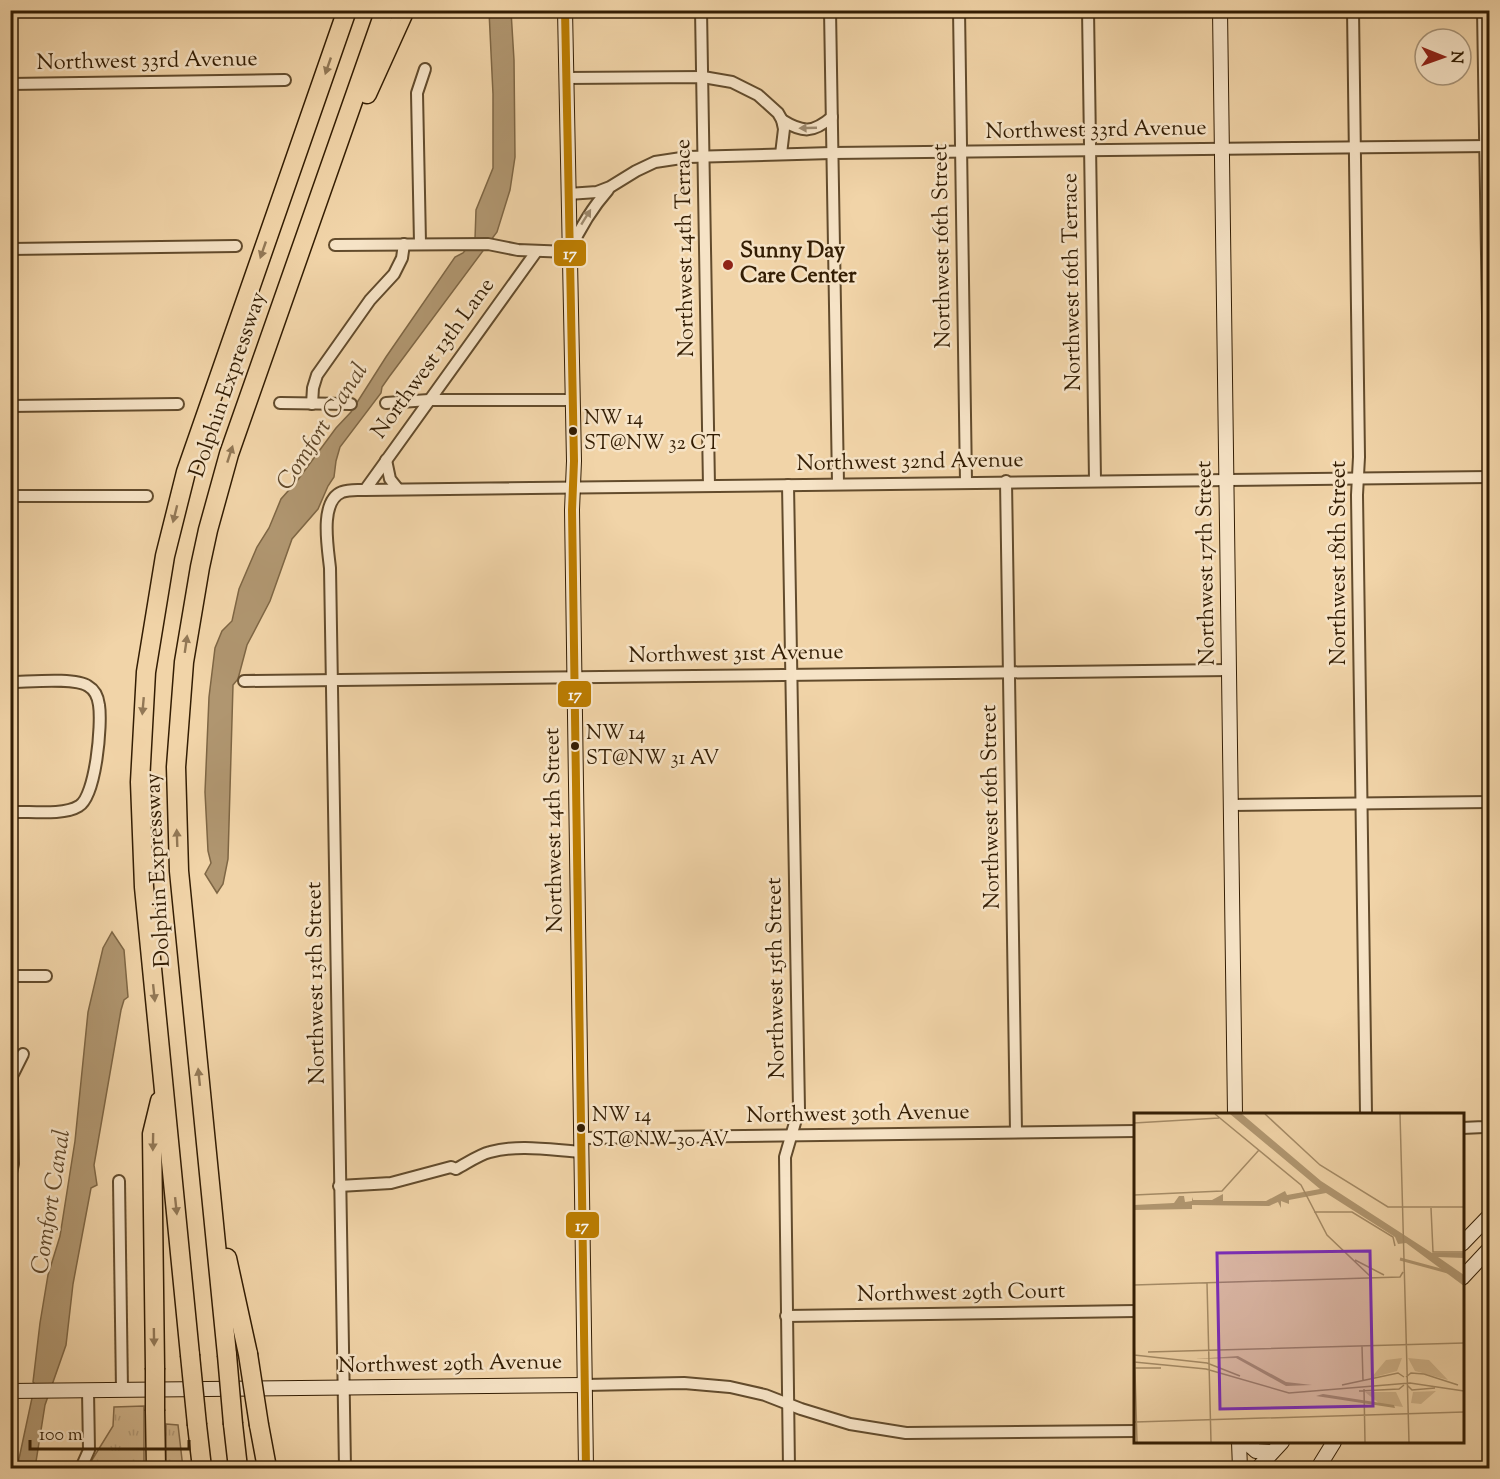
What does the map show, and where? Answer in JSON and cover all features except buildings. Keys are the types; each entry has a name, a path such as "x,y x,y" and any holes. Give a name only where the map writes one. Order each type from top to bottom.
{"highway":[{"name":"Dolphin Expressway","path":"202,1468 144,887 140,812 142,715 157,596 186,472 347,10"},
{"name":"Dolphin Expressway","path":"238,1468 177,841 176,767 184,662 198,577 218,491 385,10"},
{"path":"318,200 405,10"},
{"path":"156,1468 152,1134 164,1085"},
{"path":"209,1178 248,1354 267,1468"}],"street":[{"name":"Northwest 14th Street","path":"565,10 586,1468"},
{"name":"Northwest 14th Terrace","path":"701,10 709,486"},
{"path":"830,10 838,483"},
{"name":"Northwest 16th Street","path":"959,10 966,482"},
{"name":"Northwest 16th Terrace","path":"1088,10 1095,480"},
{"name":"Northwest 17th Street","path":"1220,10 1235,1113"},
{"name":"Northwest 18th Street","path":"1353,10 1358,248 1358,478 1366,1113"},
{"path":"1484,10 1490,436"},
{"path":"420,243 417,93 425,69"},
{"path":"566,78 703,77 732,82 749,90 774,108 782,120 784,129 782,154"},
{"name":"Northwest 33rd Avenue","path":"10,84 285,80"},
{"path":"782,120 791,126 806,130 816,129 832,117"},
{"name":"Northwest 33rd Avenue","path":"610,187 655,162 672,158 704,156 1487,147"},
{"path":"568,194 590,193 610,187"},
{"path":"335,244 488,244 536,252 569,252 590,211 610,187"},
{"path":"312,404 317,375 370,300 394,274 402,258 404,244"},
{"path":"10,249 236,246"},
{"name":"Northwest 13th Lane","path":"366,490 536,252"},
{"path":"386,403 429,400 572,400"},
{"path":"280,403 351,404"},
{"path":"10,406 178,404"},
{"path":"386,460 388,474 398,489"},
{"path":"1490,475 1490,564"},
{"name":"Northwest 32nd Avenue","path":"333,498 344,491 398,489 1490,475"},
{"name":"Northwest 16th Street","path":"1006,482 1016,1132"},
{"name":"Northwest 15th Street","path":"788,485 799,1109 785,1157 789,1468"},
{"path":"10,496 147,496"},
{"name":"Northwest 13th Street","path":"333,498 329,506 327,524 330,568 345,1468"},
{"name":"Northwest 31st Avenue","path":"244,681 1229,670"},
{"path":"10,682 74,681 84,684 93,689 98,699 99,713 90,791 80,806 61,811 10,812"},
{"path":"1231,805 1490,802"},
{"path":"10,976 46,976"},
{"path":"10,1177 13,1164 12,1076 23,1054"},
{"path":"1464,1128 1490,1125"},
{"name":"Northwest 30th Avenue","path":"339,1186 391,1183 451,1167 456,1169 489,1152 506,1150 791,1136 1134,1131"},
{"path":"119,1181 122,1390"},
{"path":"1464,1242 1490,1215"},
{"path":"1464,1276 1490,1248"},
{"name":"Northwest 29th Court","path":"786,1316 1134,1311"},
{"name":"Northwest 29th Avenue","path":"10,1391 674,1383 719,1386 759,1393 850,1424 906,1433 1134,1431"},
{"path":"81,1468 89,1450 88,1391"},
{"path":"1239,1443 1240,1468"},
{"path":"1247,1443 1256,1451 1271,1452"},
{"path":"1258,1468 1281,1443"},
{"path":"1318,1468 1333,1443"}],"green space":[{"path":"144,1406 144,1468 87,1468 113,1426 114,1407"},
{"path":"166,1424 178,1425 183,1468 166,1468"}],"shaded area":[{"path":"489,11 511,11 515,157 510,190 497,232 340,447 334,477 318,509 292,539 270,601 247,645 238,679 233,685 228,859 223,884 217,893 205,874 211,863 208,851 205,792 209,697 215,648 222,631 232,621 239,589 281,499 351,412 455,257 463,253 475,239 476,210 493,168 493,94"},
{"path":"112,932 124,950 128,997 124,1000 121,1010 94,1165 97,1185 91,1188 73,1284 66,1345 45,1405 35,1468 17,1468 35,1384 33,1382 40,1323 48,1275 60,1236 75,1141 88,1012 103,948"}],"transit line":[{"name":"17","path":"565,10 574,461 572,510 586,1468"}],"place":[{"name":"Sunny Day Care Center","path":"728,265"},
{"name":"NW 14 ST@NW 32 CT","path":"573,431"},
{"name":"NW 14 ST@NW 31 AV","path":"575,746"},
{"name":"NW 14 ST@NW 30 AV","path":"581,1128"}],"water label":[{"name":"Comfort Canal","path":"323,427"},
{"name":"Comfort Canal","path":"52,1202"}]}
